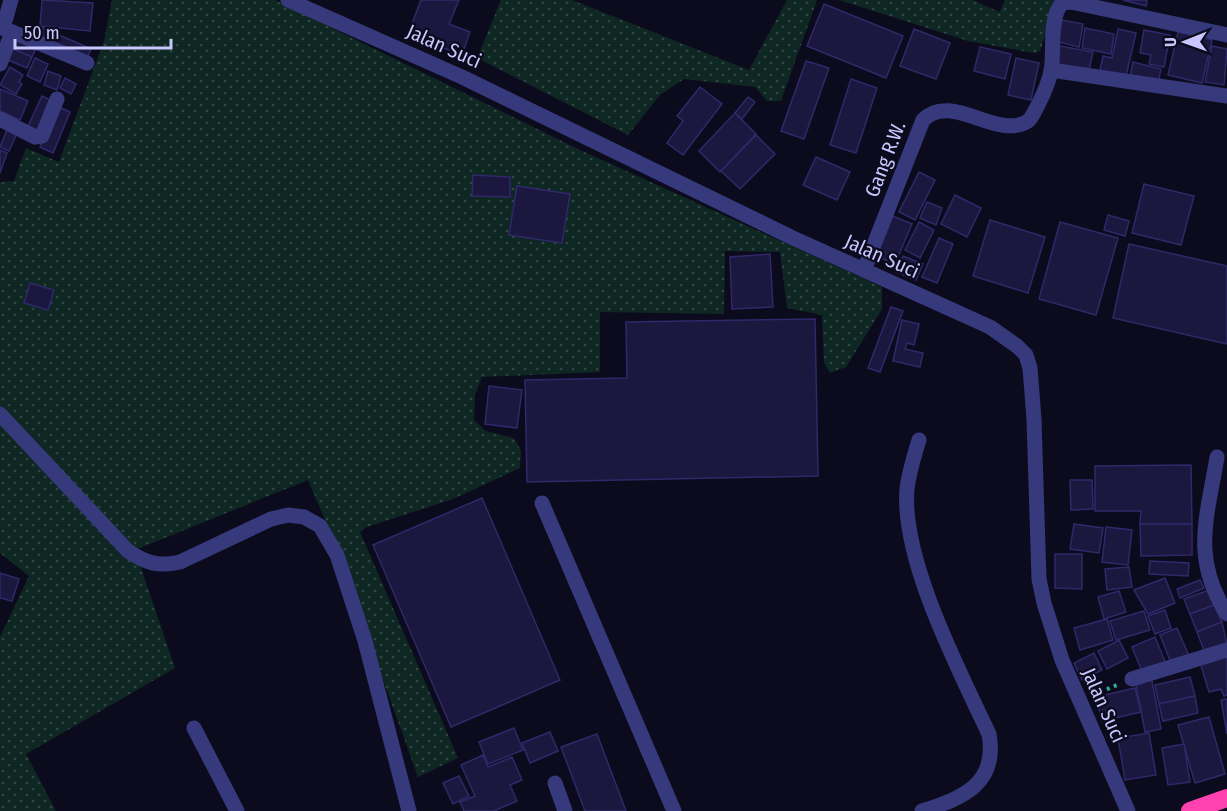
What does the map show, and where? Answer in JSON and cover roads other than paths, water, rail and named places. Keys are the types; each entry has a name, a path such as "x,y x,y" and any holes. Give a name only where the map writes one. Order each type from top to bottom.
{"highway":[{"path":"1190,811 1227,798"}],"street":[{"path":"0,64 11,0"},
{"name":"Jalan Suci","path":"288,0 462,76 864,270 990,327 1017,346 1026,355 1033,397 1039,579 1052,632 1080,703 1128,811"},
{"name":"Gang R.W.","path":"864,270 923,120 930,112 938,110 1004,125 1018,125 1030,120 1042,98 1051,70 1055,25 1060,6 1066,2 1227,35"},
{"path":"5,29 87,63"},
{"path":"1051,70 1227,96"},
{"path":"0,119 35,137 42,136 57,99"},
{"path":"0,414 128,550 152,565 180,562 271,519 288,515 304,518 320,526 337,555 365,641 409,811"},
{"path":"919,440 907,489 911,536 936,616 989,734 992,753 986,772 970,789 951,801 922,811"},
{"path":"1217,458 1203,529 1207,572 1217,598 1227,614"},
{"path":"542,503 674,811"},
{"path":"1132,679 1227,650"},
{"path":"1080,703 1093,695"},
{"path":"195,729 237,811"},
{"path":"555,783 565,811"}]}
